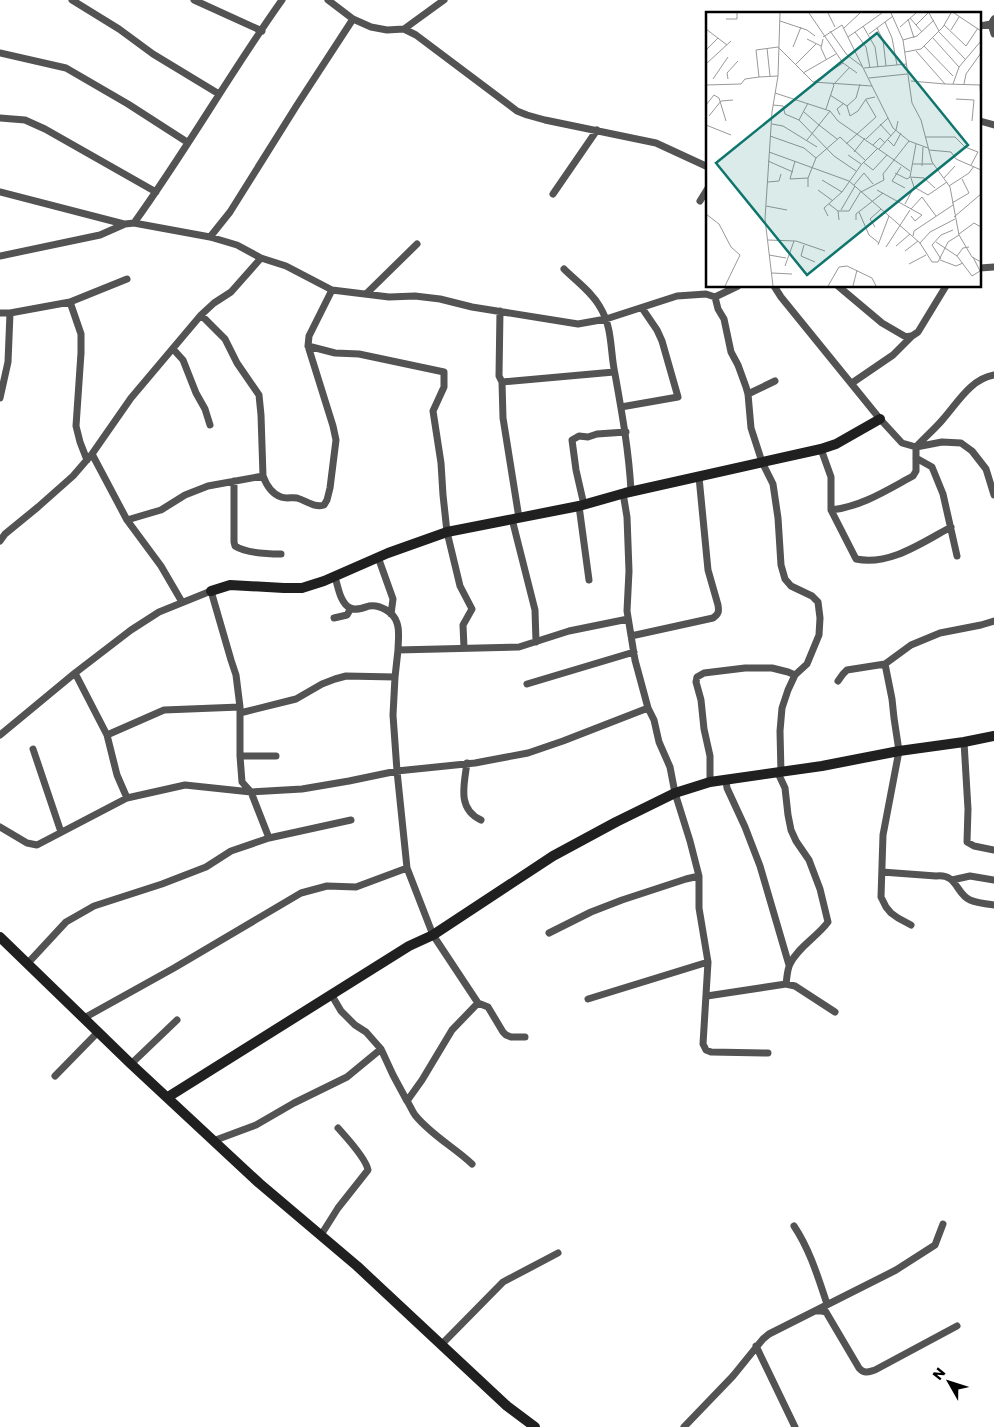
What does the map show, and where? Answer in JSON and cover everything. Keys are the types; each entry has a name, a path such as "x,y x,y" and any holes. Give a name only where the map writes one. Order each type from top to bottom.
{"street":[{"path":"72,0 119,29 152,54 219,94"},
{"path":"194,0 262,31"},
{"path":"134,223 282,0"},
{"path":"328,0 353,18 371,27 387,30 404,29 416,35 516,110 527,115 656,143 706,166"},
{"path":"404,29 444,0"},
{"path":"210,237 230,212 296,105 353,18"},
{"path":"993,22 994,34"},
{"path":"0,54 66,68 128,104 187,142"},
{"path":"0,118 25,120 45,129 156,192"},
{"path":"553,194 597,130"},
{"path":"700,201 706,191"},
{"path":"0,192 125,224"},
{"path":"0,256 100,235 125,224 134,223 210,237 237,245 261,258 286,266 332,290 389,298 415,296 440,298 472,307 578,324 606,320 677,296 706,294 715,297 734,288"},
{"path":"366,294 417,244"},
{"path":"0,540 73,476 89,457 131,398 201,315 214,303 231,292 261,258"},
{"path":"564,269 594,297 606,320 612,342 614,372 626,432 629,571 628,619 648,708 654,720 659,742 670,767 675,793 699,876 699,908 708,962 703,1044 706,1050 711,1052 768,1053"},
{"path":"0,313 10,313 70,302 127,279"},
{"path":"775,288 880,419 902,443 916,447 942,442 961,443 972,451 986,469 994,495"},
{"path":"840,288 882,323 906,337 912,336"},
{"path":"852,384 893,355 918,332 945,288"},
{"path":"201,315 225,339 237,363 259,396 263,476 266,484 270,490 280,497 296,498 318,506 324,504 327,500 336,440 308,346 308,336 332,290"},
{"path":"715,297 718,309 724,319 732,352 748,394 751,428 762,462 773,484 778,518 781,565 785,580 791,586 812,596 818,602 820,618 819,635 807,664 796,676 788,690 782,708 780,773 785,788 792,830 796,842 809,860 828,922 796,955 789,965"},
{"path":"70,302 81,334 76,426 80,442 127,520 161,566 182,602"},
{"path":"621,407 678,397 662,341 642,308"},
{"path":"500,311 500,376 502,382 503,418 516,518 535,610 536,642"},
{"path":"0,398 8,362 10,313"},
{"path":"308,346 335,353 359,354 393,360 444,372 444,387 432,411 441,463 446,532 460,586 472,610 463,625 464,648"},
{"path":"173,349 183,360 196,393 205,409 210,425"},
{"path":"502,382 614,372"},
{"path":"831,510 845,508 862,502 913,476 916,471 916,447 943,420 966,392 984,376 994,375"},
{"path":"748,394 774,382"},
{"path":"0,735 130,630 159,612 211,591 230,585 302,588 335,577 378,557 446,532 582,506 627,492 821,449 836,444 880,419"},
{"path":"589,580 582,506 572,440 579,436 588,437 597,434 626,432"},
{"path":"821,449 831,477 831,510 856,559 864,561 894,557 952,527"},
{"path":"916,458 932,467 944,494 957,556"},
{"path":"986,469 994,464"},
{"path":"127,520 161,510 185,495 208,486 263,476"},
{"path":"631,636 713,618 718,615 718,605 708,570 699,477"},
{"path":"234,481 235,546 240,549 268,554 282,554"},
{"path":"378,557 393,599 391,614"},
{"path":"335,577 345,604 351,608 358,609 372,606 380,607 391,614 397,622 398,650 394,677 393,716 396,771 407,868 433,935 478,1003 488,1007 503,1032 506,1035 525,1037"},
{"path":"211,591 236,675 240,710 242,782 252,792 269,838"},
{"path":"380,607 393,599"},
{"path":"334,618 347,615 351,608"},
{"path":"398,650 519,647 569,631 628,619"},
{"path":"838,681 847,670 886,664 911,646 940,633 994,621"},
{"path":"527,684 634,652"},
{"path":"886,664 899,751 883,835 881,897 886,907 898,918 911,925"},
{"path":"710,782 710,756 704,729 701,700 696,682 697,677 704,673 745,668 772,668 796,676"},
{"path":"75,673 107,734 117,775 127,798"},
{"path":"107,734 164,710 240,710 296,699 322,684 346,676 394,677"},
{"path":"0,827 32,845 37,845 127,798 185,785 252,792 302,789 349,782 396,771 468,764 528,753 564,742 648,708"},
{"path":"168,1096 409,946 433,935 553,856 675,793 710,782 780,773 994,736"},
{"path":"964,742 968,809 967,842 974,846 994,850"},
{"path":"34,749 61,832"},
{"path":"240,756 276,756"},
{"path":"468,764 463,788 466,808 473,816 481,820"},
{"path":"726,781 727,788 760,866 789,965 786,984"},
{"path":"28,963 66,922 94,906 162,884 206,867 231,851 269,838 351,820"},
{"path":"84,1018 174,968 300,893 327,886 356,887 407,868"},
{"path":"882,872 942,875 952,880 968,900 994,905"},
{"path":"549,933 599,909 686,878 699,876"},
{"path":"952,880 970,876 994,880"},
{"path":"0,937 131,1064 168,1096 259,1183 357,1266 507,1406 534,1427"},
{"path":"588,999 708,962"},
{"path":"707,996 786,984 795,986 835,1012"},
{"path":"331,994 341,1011 355,1025 366,1032 381,1049 392,1075 414,1114 440,1139 472,1164"},
{"path":"407,1101 452,1030 478,1003"},
{"path":"131,1064 177,1020"},
{"path":"54,1076 98,1032"},
{"path":"213,1140 256,1125 294,1103 347,1077 381,1049"},
{"path":"321,1235 338,1208 368,1170 367,1165 352,1143 338,1128"},
{"path":"684,1427 733,1376 756,1346 769,1334 896,1270 935,1245 943,1224"},
{"path":"794,1226 802,1238 817,1272 827,1304"},
{"path":"441,1345 503,1282 558,1253"},
{"path":"816,1311 826,1312 859,1368 867,1372 875,1370 957,1326"},
{"path":"756,1346 796,1427"}]}
